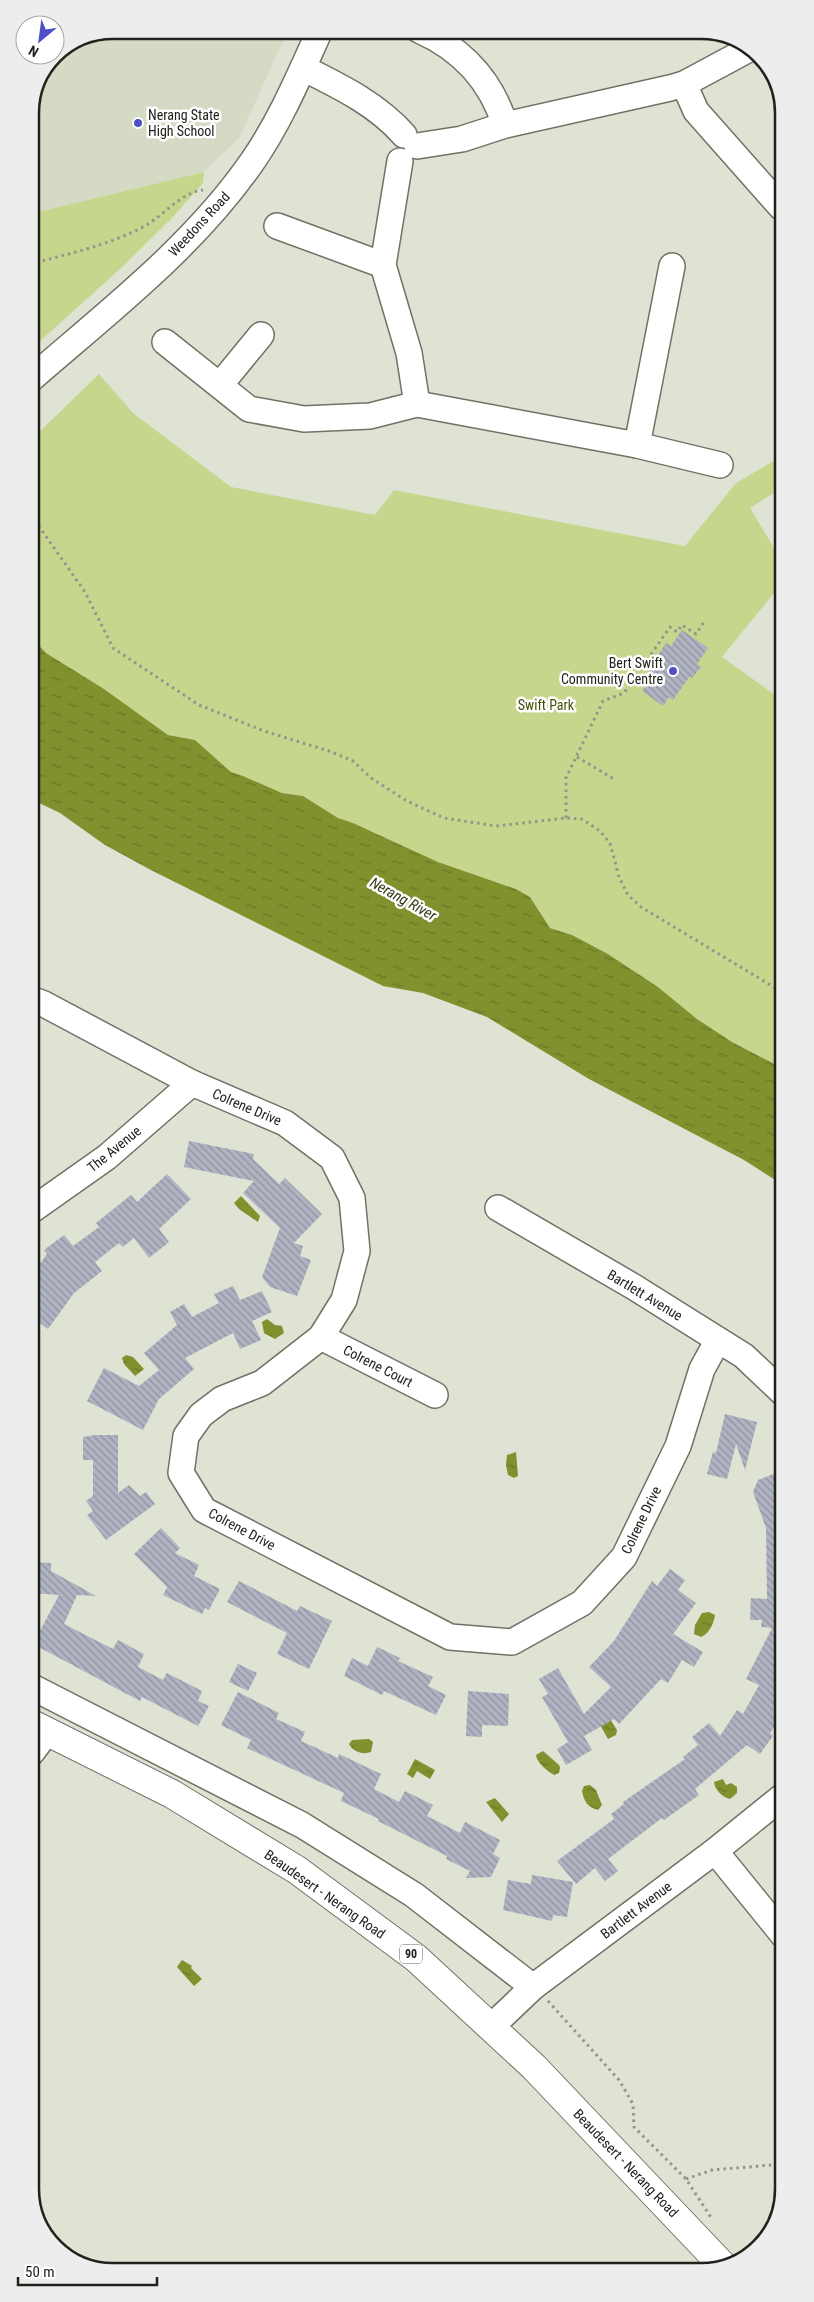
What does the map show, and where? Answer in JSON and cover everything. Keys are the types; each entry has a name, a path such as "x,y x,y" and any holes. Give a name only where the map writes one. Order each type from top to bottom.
{"main road":[{"name":"Beaudesert - Nerang Road","path":"39,1737 172,1794 297,1870 416,1958 534,2067 719,2261"}],"street":[{"name":"Weedons Road","path":"39,372 120,302 196,230 253,161 270,133 316,39"},
{"path":"441,39 481,76 496,102 505,125"},
{"path":"300,73 367,118 386,136 403,146 462,138 505,125 684,84 743,52"},
{"path":"684,84 696,111 775,200"},
{"path":"403,146 383,266 410,353 417,404"},
{"path":"277,226 383,266"},
{"path":"637,445 672,266"},
{"path":"220,385 261,335"},
{"path":"165,342 249,409 304,418 370,416 417,404 637,445 720,466"},
{"name":"Colrene Drive","path":"39,1002 192,1084 285,1122 332,1158 352,1198 357,1251 344,1300 321,1337 262,1383 222,1399 201,1415 186,1436 181,1473 204,1510 450,1637 512,1642 582,1603 624,1557 678,1446 702,1370 718,1340"},
{"name":"The Avenue","path":"39,1205 107,1157 192,1084"},
{"name":"Bartlett Avenue","path":"498,1208 634,1287 744,1356 775,1385"},
{"name":"Colrene Court","path":"321,1337 435,1395"},
{"path":"39,1691 302,1825 414,1895 533,1987"},
{"name":"Bartlett Avenue","path":"491,2027 533,1987 715,1851 775,1803"},
{"path":"715,1851 775,1925"}],"path":[{"path":"39,262 114,241 144,227 189,195 202,189 206,191"},
{"path":"39,528 85,592 113,648 199,705 353,761 371,778 407,802 444,818 496,826 566,818 582,820 600,831 610,843 619,877 625,889 641,907 775,988"},
{"path":"566,818 566,778 603,701 624,694 670,627 677,632 682,625 696,634 704,622"},
{"path":"577,757 614,779"},
{"path":"533,1987 553,2005 619,2080 633,2104 634,2128 686,2179 716,2225"},
{"path":"686,2179 712,2170 775,2165"}],"shaded area":[{"name":"Nerang State High School","path":"112,39 284,39 239,138 204,172 39,212 39,108 41,93 46,80 56,65 65,65 65,56 84,44"}],"green space":[{"path":"204,172 203,183 171,219 120,269 39,342 39,212"},
{"name":"Swift Park","path":"99,374 133,413 231,487 375,515 394,490 685,546 736,483 775,460 775,492 750,508 775,549 775,592 722,657 775,695 775,1064 732,1042 697,1019 658,987 608,954 572,935 550,928 530,897 516,889 438,862 338,818 303,796 282,793 231,772 195,740 168,735 104,689 46,653 39,646 39,432"}],"water":[{"name":"Nerang River","path":"39,646 46,653 104,689 168,735 195,740 231,772 282,793 303,796 338,818 438,862 516,889 530,897 550,928 572,935 608,954 658,987 697,1019 732,1042 775,1064 775,1180 744,1160 589,1079 487,1017 423,993 383,986 149,869 105,845 60,813 39,803"},
{"path":"241,1196 260,1216 258,1222 239,1209 234,1203"},
{"path":"267,1319 275,1325 282,1326 284,1333 275,1339 264,1333 262,1322"},
{"path":"126,1355 133,1357 144,1369 135,1376 124,1364 122,1358"},
{"path":"516,1452 518,1476 514,1478 508,1475 506,1465 507,1455"},
{"path":"709,1612 715,1615 709,1631 701,1637 694,1634 695,1625 702,1613"},
{"path":"607,1714 617,1730 616,1735 608,1739 595,1716"},
{"path":"369,1739 373,1742 371,1752 368,1753 356,1751 349,1744 352,1740"},
{"path":"543,1751 559,1765 559,1773 554,1775 540,1764 536,1755"},
{"path":"415,1759 435,1770 430,1779 417,1771 413,1778 407,1774"},
{"path":"723,1779 726,1785 731,1783 737,1787 737,1793 730,1799 724,1797 716,1788 714,1782"},
{"path":"590,1785 596,1790 602,1805 598,1810 589,1805 584,1798 582,1791 584,1786"},
{"path":"495,1798 509,1814 502,1822 486,1802"},
{"path":"182,1960 192,1966 191,1968 202,1979 194,1986 177,1967"}],"building":[{"name":"Bert Swift Community Centre","path":"682,630 708,648 697,664 701,667 692,678 690,676 673,700 669,697 663,706 642,691 648,683 643,679 660,656 658,655 666,643 671,646"},
{"path":"189,1141 254,1154 253,1159 279,1184 285,1178 322,1214 294,1243 303,1246 300,1256 311,1260 297,1296 270,1287 262,1277 280,1228 243,1193 254,1181 184,1167"},
{"path":"167,1174 191,1199 159,1229 169,1242 149,1258 134,1238 123,1247 119,1243 95,1262 102,1271 74,1293 48,1329 39,1322 39,1265 47,1254 44,1250 64,1235 73,1246 99,1227 96,1223 131,1195 137,1202"},
{"path":"233,1286 240,1300 262,1291 272,1312 252,1321 261,1340 240,1349 233,1333 185,1358 194,1369 159,1399 143,1430 87,1401 104,1368 139,1386 159,1370 144,1353 177,1325 170,1312 184,1304 192,1317 219,1303 214,1294"},
{"path":"725,1414 757,1422 745,1470 736,1444 727,1479 707,1474 713,1452 716,1453"},
{"path":"118,1435 118,1493 129,1485 140,1496 146,1492 155,1504 106,1540 87,1515 93,1511 86,1501 93,1496 93,1460 83,1460 83,1437"},
{"path":"775,1473 775,1708 773,1712 775,1713 775,1726 770,1733 773,1736 760,1754 747,1745 695,1789 699,1795 664,1820 662,1818 608,1859 618,1871 605,1881 595,1868 576,1884 557,1861 614,1819 611,1814 624,1804 623,1802 685,1759 683,1757 698,1745 692,1737 709,1723 720,1736 737,1710 743,1714 759,1685 746,1679 772,1628 761,1627 762,1620 750,1620 751,1598 767,1599 766,1528 753,1492 758,1480"},
{"path":"161,1528 180,1548 175,1553 199,1565 194,1576 220,1589 209,1610 205,1608 202,1614 163,1595 167,1587 134,1554"},
{"path":"39,1562 51,1563 51,1571 96,1596 77,1595 64,1624 113,1649 118,1640 144,1654 138,1667 163,1680 167,1673 202,1691 198,1701 209,1706 198,1726 142,1697 140,1701 39,1647 39,1633 59,1595 39,1594"},
{"path":"670,1569 685,1580 678,1590 696,1603 673,1634 703,1652 694,1667 682,1660 668,1683 661,1679 619,1724 614,1719 584,1736 592,1750 566,1765 557,1749 568,1742 542,1697 548,1694 539,1679 558,1668 584,1714 611,1687 589,1667 614,1641 652,1581 657,1586"},
{"path":"239,1581 297,1611 300,1606 332,1621 309,1669 277,1654 287,1633 227,1602"},
{"path":"377,1647 400,1658 398,1661 433,1677 428,1686 446,1695 436,1715 384,1691 382,1695 344,1676 352,1658 368,1666"},
{"path":"238,1664 257,1673 248,1691 229,1682"},
{"path":"468,1691 509,1694 508,1726 482,1725 482,1737 466,1736"},
{"path":"238,1692 279,1713 276,1719 305,1732 301,1741 338,1758 339,1754 381,1774 374,1789 399,1802 405,1791 433,1805 427,1816 460,1833 465,1822 500,1840 493,1854 500,1858 491,1877 466,1878 470,1871 446,1859 447,1856 378,1821 379,1819 341,1801 344,1793 247,1748 251,1740 221,1725"},
{"path":"532,1875 573,1882 567,1917 553,1915 552,1921 503,1910 508,1880 531,1884"}],"place":[{"name":"Nerang State High School","path":"138,123"},
{"name":"Bert Swift Community Centre","path":"673,671"}]}
